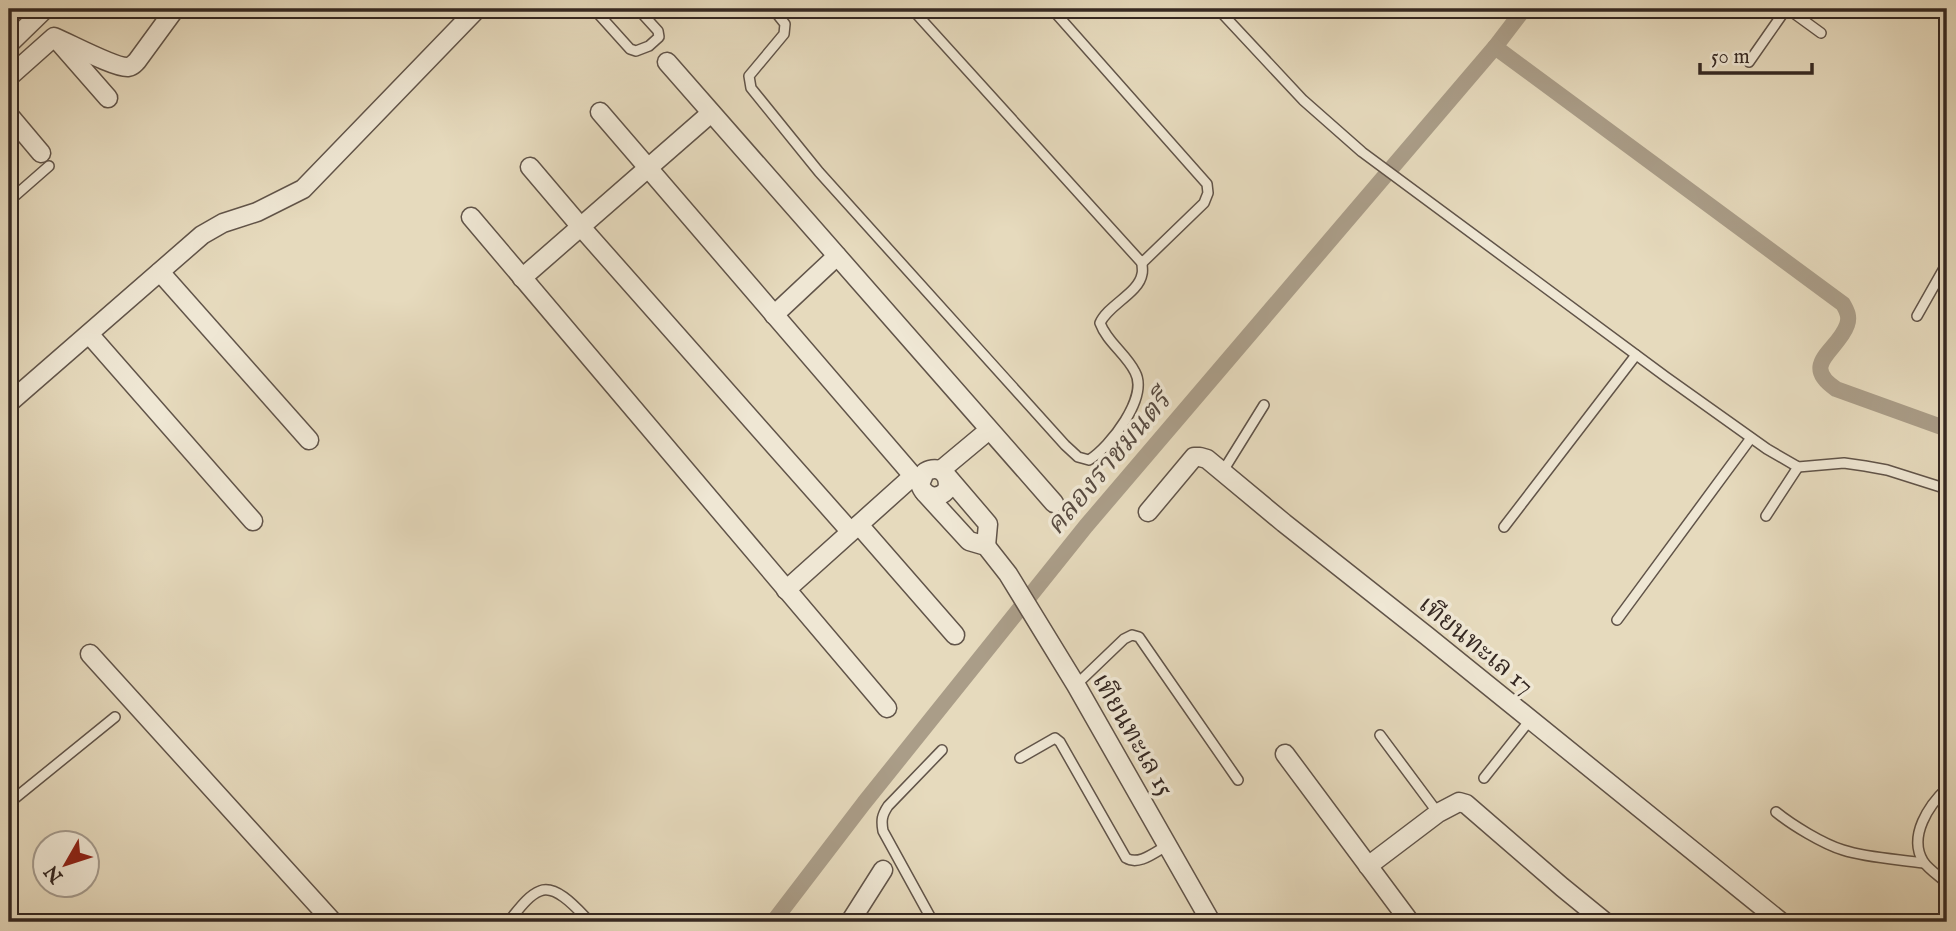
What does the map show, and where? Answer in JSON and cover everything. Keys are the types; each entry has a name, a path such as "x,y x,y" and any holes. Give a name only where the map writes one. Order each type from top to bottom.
{"street":[{"path":"9,44 45,9"},
{"path":"54,37 107,61 130,67 175,9"},
{"path":"9,403 211,229 257,212 303,189 477,9"},
{"path":"9,77 54,37"},
{"path":"54,37 107,98"},
{"path":"667,62 1054,503"},
{"path":"600,112 969,541 986,546 988,524 944,473"},
{"path":"522,278 711,113"},
{"path":"9,115 45,159"},
{"path":"530,167 581,227 955,635"},
{"path":"471,217 887,708"},
{"path":"774,315 836,256"},
{"path":"160,272 309,440"},
{"path":"89,334 253,520"},
{"path":"944,473 989,430"},
{"name":"เทียนทะเล 17","path":"1148,512 1194,457 1207,459 1775,920"},
{"path":"920,484 934,497 944,494 948,485 944,473"},
{"path":"786,590 855,528 920,484"},
{"name":"เทียนทะเล 15","path":"986,546 1008,574 1076,685 1212,922"},
{"path":"90,654 333,922"},
{"path":"1285,754 1410,922"},
{"path":"1368,866 1438,813 1459,802 1466,804 1605,922"},
{"path":"850,922 883,870"}],"lane":[{"path":"594,9 630,49 636,51 649,46 659,37 658,31 638,9"},
{"path":"773,9 785,24 784,34 749,76 751,88 884,246 1065,445 1079,457 1089,460 1111,439 1127,416 1140,385 1136,373 1103,331 1100,323 1104,315 1138,283 1142,275 1142,262 912,9"},
{"path":"1052,9 1207,184 1208,193 1204,203 1142,262"},
{"path":"1218,9 1303,100 1362,152 1751,438 1798,467 1844,463 1865,466 1947,489"},
{"path":"1749,62 1787,9 1821,33"},
{"path":"9,201 45,159"},
{"path":"1917,316 1947,263"},
{"path":"1504,527 1636,355"},
{"path":"1223,471 1264,405"},
{"path":"1617,620 1751,438"},
{"path":"1766,516 1798,467"},
{"path":"1076,685 1124,639 1132,635 1139,637 1238,780"},
{"path":"9,803 115,717"},
{"path":"1484,778 1531,720"},
{"path":"1380,735 1438,813"},
{"path":"1020,758 1055,738 1060,742 1126,858 1132,862 1139,861 1168,845"},
{"path":"933,922 881,823 882,815 888,806 942,750"},
{"path":"1947,789 1933,802 1920,829 1917,847 1923,863 1947,883"},
{"path":"1776,812 1826,844 1844,850 1923,863"},
{"path":"508,922 531,897 542,890 553,890 590,922"}],"waterway":[{"path":"1524,9 1495,47 1843,304 1848,314 1848,322 1824,357 1821,372 1825,380 1836,389 1947,429"},
{"name":"คลองราชมนตรี","path":"773,922 864,803 1086,526 1495,47"}]}
